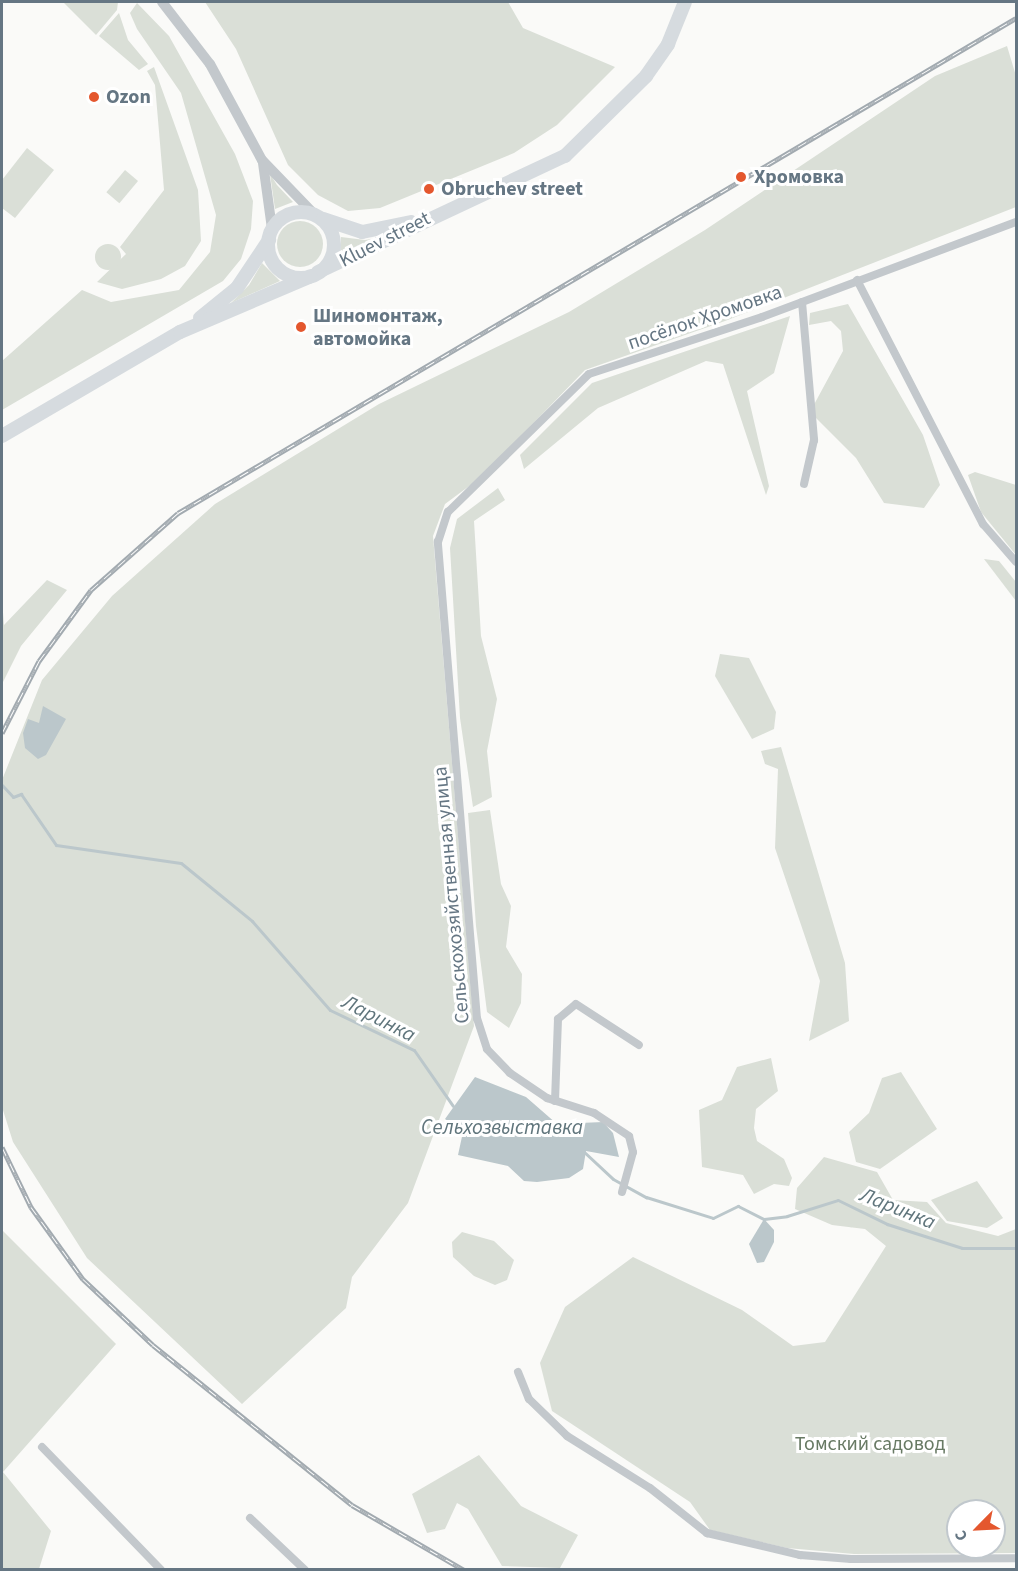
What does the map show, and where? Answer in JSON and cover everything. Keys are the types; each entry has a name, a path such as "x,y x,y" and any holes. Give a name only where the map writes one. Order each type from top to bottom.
{"main road":[{"name":"Kluev street","path":"2,436 180,332 315,274 424,220 565,156 646,76 668,44 684,2"},
{"path":"180,332 237,288 270,234 291,213 316,216 362,232 424,220"},
{"path":"270,234 280,270 315,274 330,260 333,243 328,227 316,216"}],"street":[{"path":"162,2 204,56 262,160 316,216"},
{"path":"262,160 270,234"},
{"name":"посёлок Хромовка","path":"448,512 589,374 802,302 1017,222"},
{"path":"857,280 983,524 1017,562"},
{"path":"802,302 814,440 804,484"},
{"name":"Сельскохозяйственная улица","path":"448,512 438,542 477,1019 487,1049 510,1072 555,1101 594,1113 629,1136 628,1179 622,1192"},
{"path":"555,1101 558,1019 576,1004 639,1045"},
{"path":"518,1372 529,1399 567,1436 650,1488 707,1533 800,1555 899,1561 1017,1558"},
{"path":"42,1447 161,1569"},
{"path":"250,1518 304,1569"}],"green space":[{"path":"63,2 118,2 117,10 96,35"},
{"path":"205,2 508,2 523,28 615,67 557,125 514,153 380,208 348,211 318,195 288,165 236,49"},
{"path":"137,3 169,36 235,154 253,201 251,229 241,259 223,281 2,410 2,361 82,290 111,302 179,290 210,252 216,215 181,93 137,29 130,13"},
{"path":"119,13 128,40 148,64 139,70 99,36"},
{"path":"1007,46 1016,76 1016,207 725,321 585,370 480,478 445,504 433,536 474,1026 408,1203 352,1277 346,1308 242,1404 87,1258 13,1142 2,1107 2,780 42,680 112,596 215,504 379,404 569,312 705,230 935,76"},
{"path":"154,67 198,190 201,241 185,266 161,279 122,289 97,282 126,254 120,247 164,190 155,85 147,71"},
{"path":"27,148 54,170 15,218 2,208 2,180"},
{"path":"125,170 138,181 119,203 106,192"},
{"path":"270,174 277,185 293,202 275,209"},
{"path":"300,221 316,228 323,244 316,260 300,267 284,260 277,244 284,228"},
{"path":"341,237 365,240 378,238 340,255"},
{"path":"108,244 117,248 121,257 117,266 108,270 99,266 95,257 99,248"},
{"path":"262,263 280,281 231,303 249,285"},
{"path":"848,304 923,435 940,485 924,508 884,503 856,458 810,412 843,351 841,331 831,321 809,325 810,313"},
{"path":"790,316 774,373 747,391 769,486 766,495 723,364 706,361 598,408 524,469 520,455 592,383"},
{"path":"975,472 1016,485 1016,555 981,512 968,475"},
{"path":"498,488 505,500 474,521 481,636 497,699 487,751 492,797 473,807 460,718 450,548 457,519"},
{"path":"984,559 999,561 1016,582 1016,601"},
{"path":"47,580 67,590 21,646 2,684 2,599 4,625"},
{"path":"720,654 749,658 776,712 774,729 752,739 715,676"},
{"path":"781,747 845,963 849,1021 809,1041 820,981 775,848 778,769 765,764 761,751"},
{"path":"490,810 501,884 511,906 506,947 522,974 521,1003 509,1028 487,1012 476,926 468,813"},
{"path":"771,1058 778,1091 756,1109 754,1128 757,1141 784,1159 792,1178 789,1186 774,1184 754,1194 743,1175 702,1167 699,1110 722,1100 737,1067"},
{"path":"901,1072 937,1129 880,1169 856,1162 849,1132 869,1113 882,1078"},
{"name":"Томский садовод","path":"824,1157 877,1172 893,1200 927,1202 946,1223 998,1236 1016,1229 1016,1553 1006,1553 1006,1499 946,1499 946,1553 854,1554 787,1548 710,1530 690,1502 552,1411 540,1363 565,1307 633,1257 742,1310 793,1346 825,1342 886,1246 865,1229 832,1225 795,1209 797,1188"},
{"path":"977,1181 1003,1218 987,1228 947,1221 931,1200"},
{"path":"2,1230 116,1344 3,1472 51,1531 39,1569 2,1569"},
{"path":"462,1232 494,1241 514,1260 507,1280 495,1285 474,1276 453,1257 452,1242"},
{"path":"479,1455 521,1506 578,1535 560,1568 502,1566 468,1509 457,1503 445,1529 427,1533 412,1494"}],"water":[{"path":"43,706 66,719 46,755 38,759 25,748 23,733 28,719 39,723"},
{"name":"Сельхозвыставка","path":"475,1077 526,1097 557,1124 603,1122 613,1133 619,1157 586,1151 583,1169 569,1178 537,1182 524,1181 508,1166 458,1155 463,1132 445,1119"},
{"path":"764,1219 774,1230 774,1242 764,1262 757,1263 749,1244"}],"waterway":[{"name":"Ларинка","path":"2,785 13,797 21,794 56,845 181,863 252,921 330,1010 414,1050 453,1106"},
{"name":"Ларинка","path":"582,1150 613,1179 646,1197 713,1218 738,1206 764,1219 787,1216 838,1200 887,1224 962,1248 1016,1248"}],"railway":[{"path":"2,733 39,661 91,590 178,513 1016,18"},
{"path":"2,1147 31,1207 83,1279 153,1345 352,1505 464,1570"}],"place":[{"name":"Ozon","path":"94,97"},
{"name":"Хромовка","path":"741,177"},
{"name":"Obruchev street","path":"429,189"},
{"name":"Шиномонтаж, автомойка","path":"301,327"}]}
